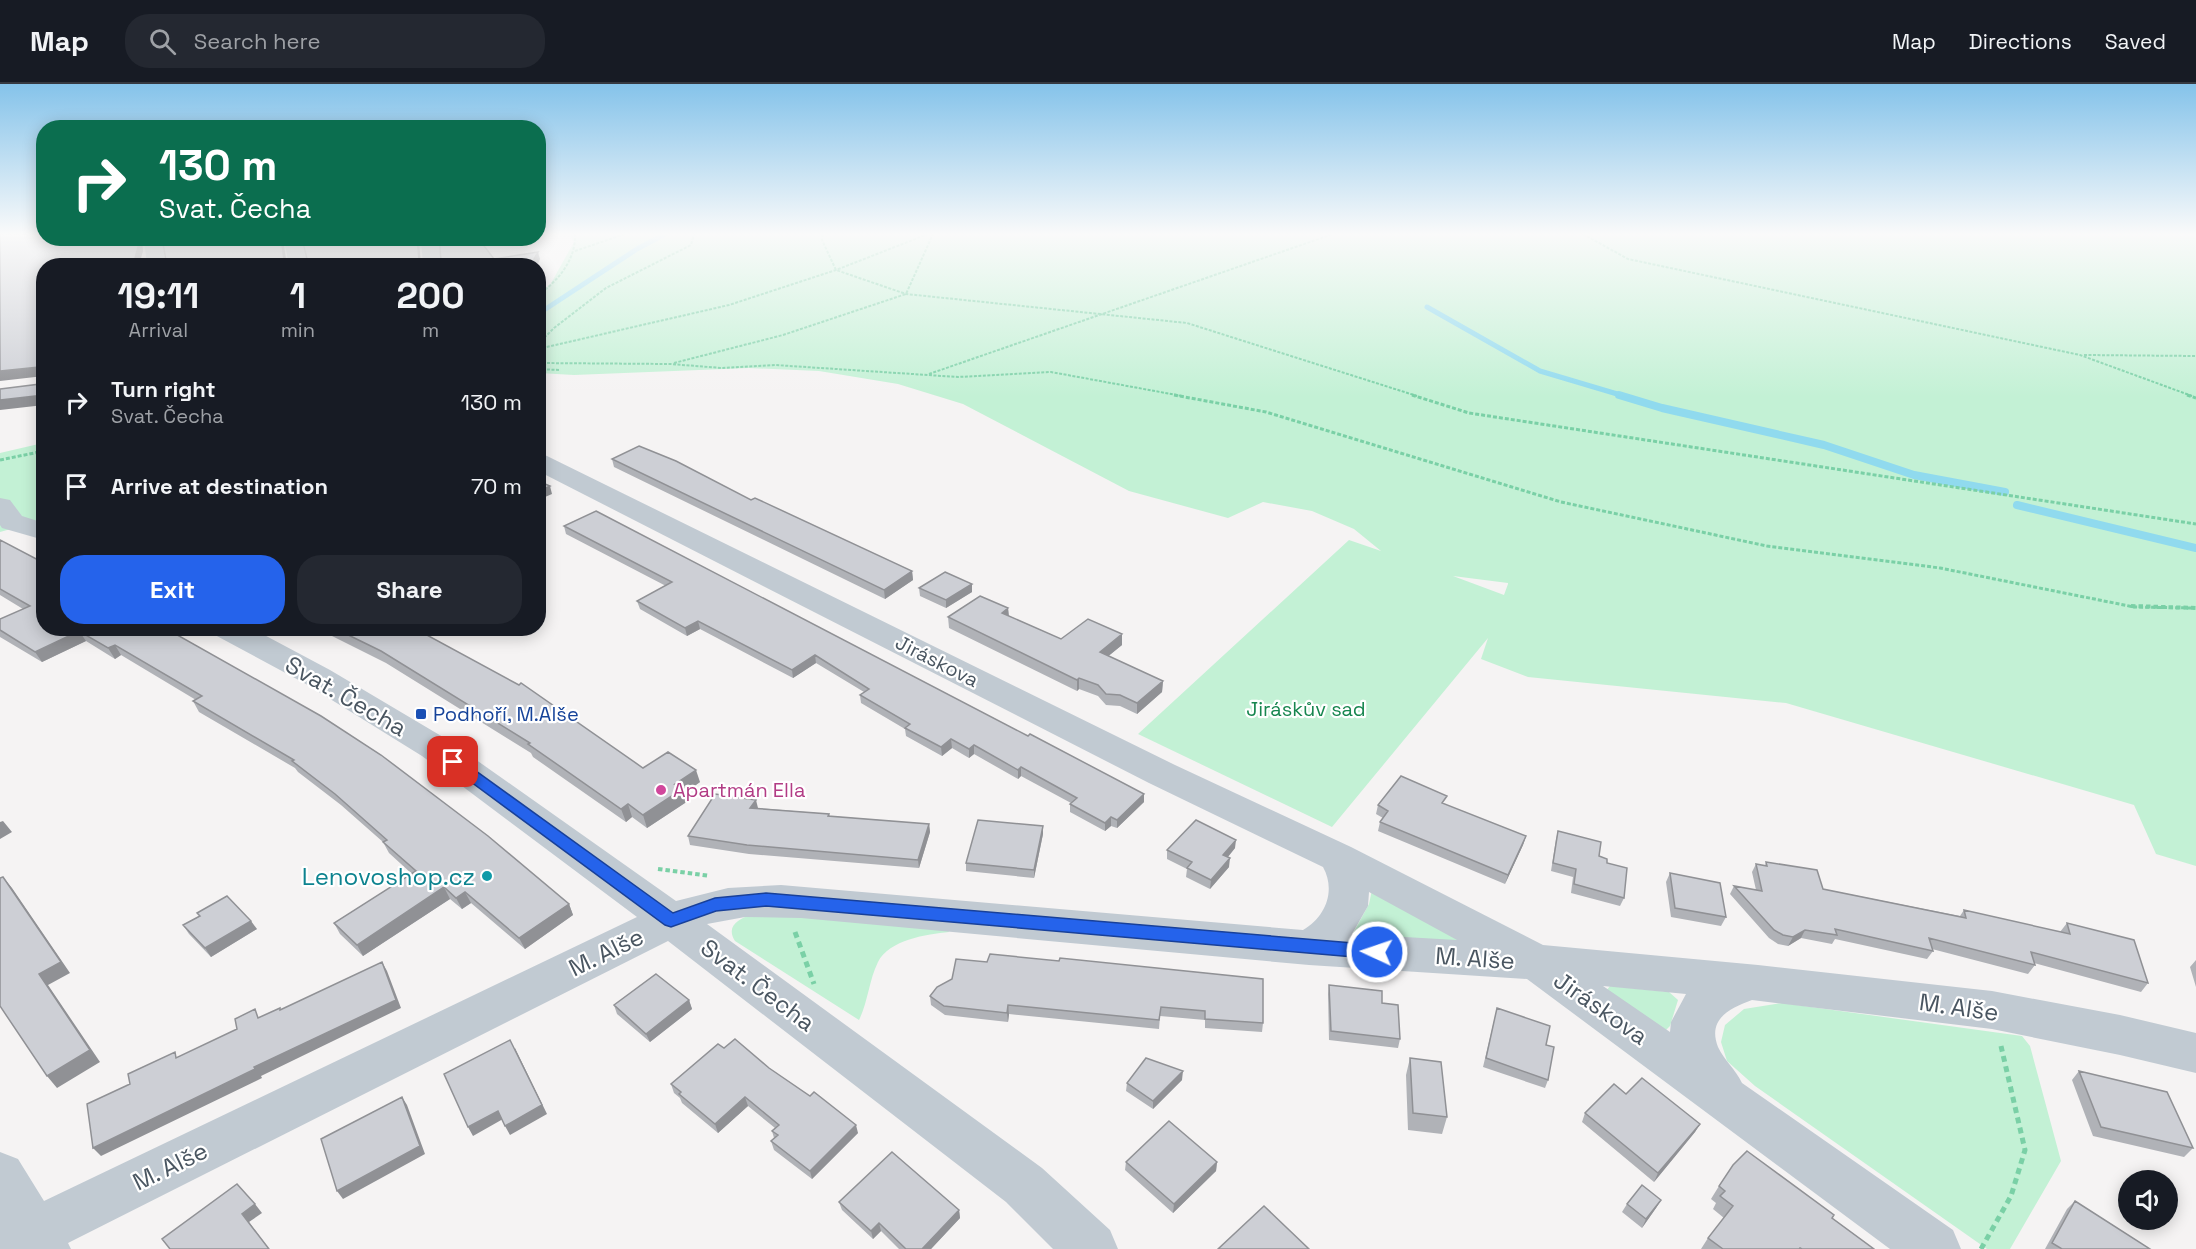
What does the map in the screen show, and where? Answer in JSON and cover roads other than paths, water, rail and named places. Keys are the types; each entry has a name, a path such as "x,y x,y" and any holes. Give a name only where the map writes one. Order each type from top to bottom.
{"street":[{"name":"Jiráskova","path":"546,465 1152,768 1337,857 1536,962 1732,1101 1934,1249"},
{"path":"0,506 12,522 36,528"},
{"path":"0,536 36,531"},
{"name":"Svat. Čecha","path":"241,636 318,677 435,748 671,920 1024,1185 1091,1249"},
{"path":"1309,948 1329,936 1347,906 1350,879 1337,857"},
{"name":"M. Alše","path":"26,1244 671,920 715,905 766,899 1309,948 1536,962 1758,984 1992,1010 2120,1035 2196,1053"},
{"name":"Jiráskova","path":"1732,1101 1701,1060 1694,1044 1692,1023 1703,1005 1712,997 1737,986 1758,984"},
{"path":"0,1176 26,1244"}],"waterway":[{"path":"546,309 577,288"},
{"path":"1427,307 1540,371 1624,396"},
{"path":"1619,395 1662,408 1824,445 1914,475 2005,492"},
{"path":"2017,505 2196,548"}],"place":[{"name":"Podhoří, M.Alše","path":"421,714"},
{"name":"Apartmán Ella","path":"661,790"},
{"name":"Lenovoshop.cz","path":"487,876"}],"park label":[{"name":"Jiráskův sad","path":"1306,709"}]}
